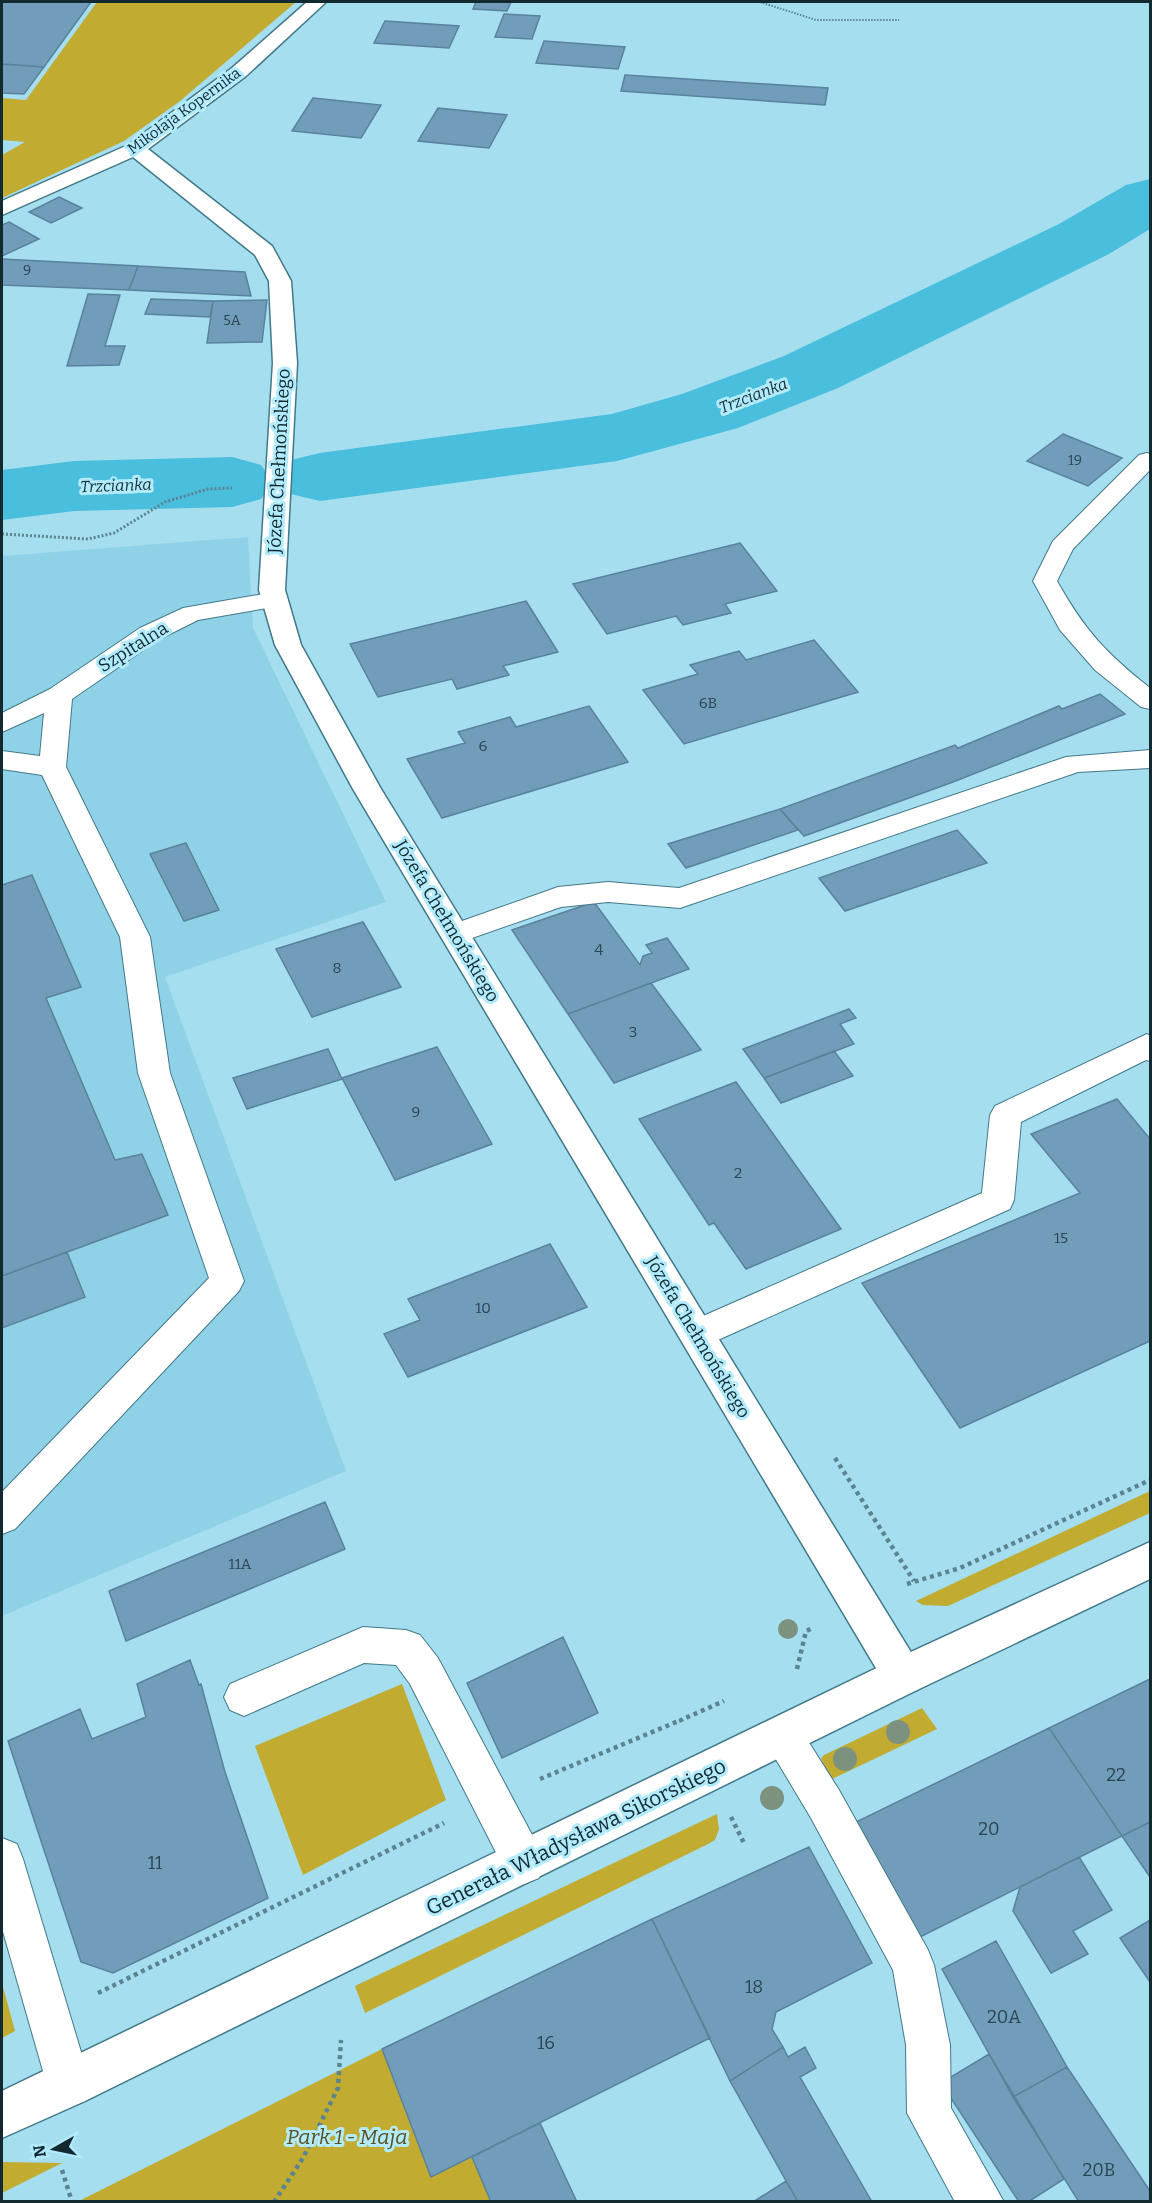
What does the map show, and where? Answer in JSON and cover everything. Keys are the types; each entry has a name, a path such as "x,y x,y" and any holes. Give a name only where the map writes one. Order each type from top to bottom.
{"street":[{"name":"Mikołaja Kopernika","path":"2,209 135,149 239,72 317,2"},
{"name":"Józefa Chełmońskiego","path":"135,149 264,251 280,281 285,363 272,590 288,645 367,789 903,1676"},
{"name":"Generała Władysława Sikorskiego","path":"2,2115 69,2085 903,1676 1150,1560"}],"lane":[{"path":"1147,460 1062,546 1045,581 1068,624 1104,664 1150,701"},
{"name":"Szpitalna","path":"2,723 59,695 149,634 192,613 275,600"},
{"path":"2,1517 227,1281 154,1073 142,1002 135,937 52,767 59,695"},
{"path":"455,934 558,897 608,892 680,898 1076,763 1150,759"},
{"path":"2,760 52,767"},
{"path":"697,1334 998,1200 1006,1115 1147,1046 1150,1050"},
{"path":"244,1697 363,1645 406,1648 424,1671 524,1863"},
{"path":"782,1736 825,1804 913,1965 927,2045 929,2113 981,2202"},
{"path":"2,1859 69,2085"}],"path":[{"path":"759,2 816,20 899,20"},
{"path":"2,534 88,539 114,532 165,502 208,489 278,487"},
{"path":"48,2017 298,1897 491,1800 681,1720"},
{"path":"274,2202 303,2158 338,2088 341,2040"},
{"path":"62,2170 72,2202"}],"shaded area":[{"path":"248,537 253,628 386,902 165,977 346,1471 2,1616 2,556"}],"green space":[{"path":"97,2 296,2 180,101 124,141 2,198 2,155 25,142 2,140 2,98 26,100"},
{"path":"1150,1491 1150,1513 948,1606 923,1605 916,1601"},
{"path":"402,1684 446,1800 303,1875 255,1746"},
{"path":"922,1708 937,1729 830,1780 821,1758 824,1755"},
{"path":"717,1814 719,1829 715,1840 708,1844 365,2013 355,1986"},
{"path":"2,1983 15,2031 2,2038"},
{"name":"Park 1 - Maja","path":"382,2049 431,2177 472,2157 492,2201 77,2202"},
{"path":"2,2162 62,2163 2,2193"}],"building":[{"path":"2,2 91,2 44,67 2,64"},
{"path":"476,2 511,2 507,11 473,9"},
{"path":"504,14 540,16 532,39 495,37"},
{"path":"385,21 459,26 449,48 374,43"},
{"path":"544,41 625,47 618,69 536,63"},
{"path":"2,64 44,67 24,94 2,93"},
{"path":"625,75 828,88 825,105 621,91"},
{"path":"313,98 381,105 361,138 292,131"},
{"path":"438,108 507,115 489,148 418,141"},
{"path":"59,197 82,208 51,223 29,212"},
{"path":"9,222 39,239 2,256 2,225"},
{"path":"2,259 138,266 129,290 2,285"},
{"path":"138,266 245,272 251,296 129,290"},
{"path":"88,294 120,295 105,346 125,346 119,365 67,366"},
{"path":"151,299 213,301 210,317 145,314"},
{"path":"267,300 262,342 207,343 213,301"},
{"path":"1063,434 1122,458 1088,486 1027,461"},
{"path":"740,543 777,591 725,604 731,613 683,625 676,616 607,634 573,584"},
{"path":"526,601 558,652 503,666 509,675 457,689 452,679 378,697 350,644"},
{"path":"814,640 858,692 684,744 643,690 698,674 690,665 739,651 746,660"},
{"path":"1100,694 1125,714 953,782 804,836 780,809 955,745 958,748 1059,706 1062,709"},
{"path":"589,706 628,762 442,818 407,759 465,743 458,732 510,717 516,727"},
{"path":"780,809 798,830 686,868 668,844"},
{"path":"957,830 987,863 845,911 819,878"},
{"path":"186,843 219,910 184,921 150,854"},
{"path":"32,875 81,987 46,998 115,1160 142,1154 168,1215 2,1276 2,885"},
{"path":"594,902 640,965 643,956 652,953 646,945 667,938 689,969 568,1014 512,930"},
{"path":"363,922 401,987 312,1017 276,949"},
{"path":"651,983 701,1050 614,1083 568,1014"},
{"path":"849,1009 856,1018 840,1024 854,1044 764,1078 743,1049"},
{"path":"437,1047 492,1144 395,1180 342,1078"},
{"path":"328,1049 342,1079 247,1109 233,1078"},
{"path":"834,1051 853,1076 781,1103 764,1078"},
{"path":"736,1082 841,1229 746,1269 714,1223 709,1225 639,1119"},
{"path":"1117,1099 1150,1139 1150,1341 960,1428 862,1283 1080,1193 1031,1134"},
{"path":"550,1244 587,1307 408,1377 384,1334 420,1320 408,1299"},
{"path":"67,1252 85,1297 2,1328 2,1276"},
{"path":"325,1502 345,1549 126,1641 109,1591"},
{"path":"563,1637 598,1713 502,1758 467,1683"},
{"path":"190,1660 199,1685 201,1684 225,1772 268,1898 113,1973 81,1962 8,1741 80,1709 92,1739 146,1717 137,1684"},
{"path":"1150,1679 1150,1822 1122,1836 1049,1728"},
{"path":"1049,1728 1122,1836 920,1937 856,1822"},
{"path":"1150,1822 1150,1877 1122,1836"},
{"path":"809,1847 872,1963 776,2012 772,2029 783,2047 730,2081 652,1919"},
{"path":"1079,1857 1112,1910 1073,1931 1088,1954 1051,1973 1013,1911 1020,1887"},
{"path":"652,1919 710,2038 431,2177 382,2049"},
{"path":"1150,1920 1150,1982 1120,1938"},
{"path":"996,1941 1067,2067 1013,2097 942,1969"},
{"path":"783,2047 788,2057 805,2047 816,2068 800,2077 872,2202 798,2202 730,2081"},
{"path":"989,2054 1064,2179 1028,2202 1019,2202 941,2083"},
{"path":"1067,2067 1150,2191 1150,2202 1079,2202 1013,2097"},
{"path":"540,2123 577,2202 491,2202 472,2157"},
{"path":"786,2181 798,2202 753,2202"}],"waterway":[{"name":"Trzcianka","path":"320,477 617,437 710,411 811,372 1084,239 1150,200"},
{"name":"Trzcianka","path":"2,495 74,486 232,482"}]}
